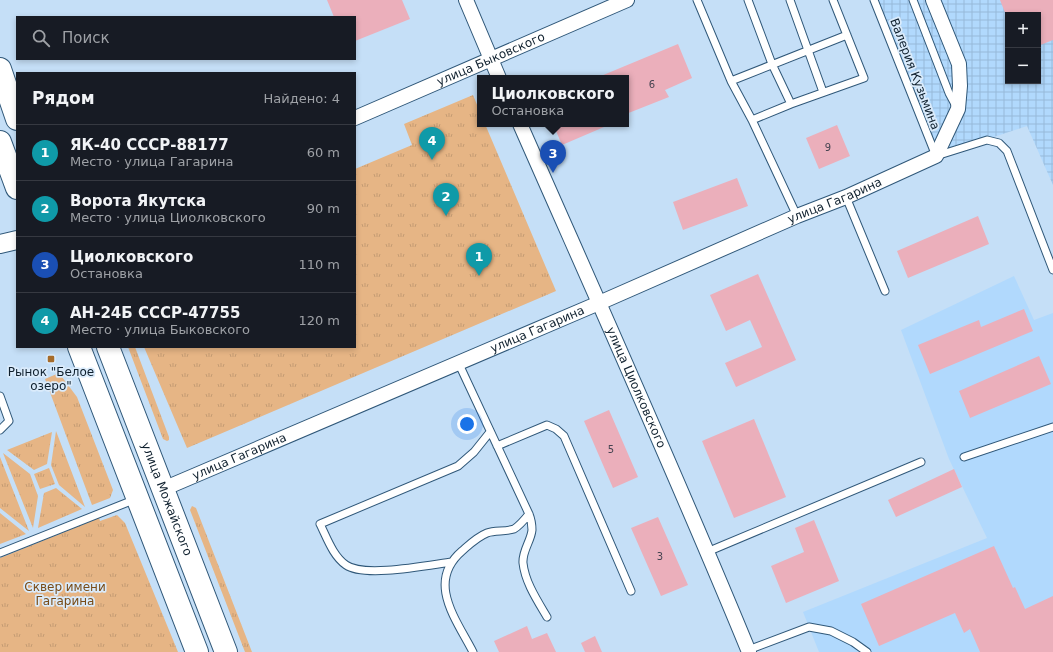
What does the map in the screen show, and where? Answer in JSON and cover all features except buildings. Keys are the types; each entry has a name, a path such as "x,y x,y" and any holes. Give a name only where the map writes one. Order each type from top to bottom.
{"main road":[{"path":"0,70 16,116"},
{"path":"0,142 16,185"},
{"path":"79,348 197,652"},
{"name":"улица Можайского","path":"108,348 226,652"},
{"name":"улица Гагарина","path":"138,499 163,488"}],"street":[{"path":"466,0 498,75"},
{"name":"улица Быковского","path":"356,118 627,0"},
{"path":"933,0 959,64 960,86 958,110 936,156"},
{"name":"улица Циолковского","path":"521,127 707,552 748,651"},
{"name":"улица Гагарина","path":"163,488 599,303 797,216 846,197 936,156"},
{"path":"0,244 16,240"}],"lane":[{"path":"697,0 731,81 752,120 797,216"},
{"path":"748,0 772,64 791,104"},
{"path":"790,0 823,92"},
{"path":"752,120 791,104 864,78 833,0"},
{"name":"Валерия Кузьмина","path":"874,0 936,156"},
{"path":"913,0 949,93 958,110"},
{"path":"731,81 847,35"},
{"path":"936,156 987,140 999,142 1007,152 1053,270"},
{"path":"846,197 885,291"},
{"path":"458,362 532,522 532,531 526,546 523,562 531,590 547,617"},
{"path":"0,396 9,421 0,430"},
{"path":"497,446 547,426 556,428 564,436 631,591"},
{"path":"964,457 1053,427"},
{"path":"452,562 381,570 356,570 347,566 338,558 320,524 458,466 474,452 490,432"},
{"path":"707,552 921,462"},
{"path":"0,553 138,499"},
{"path":"473,652 448,602 444,584 448,568 457,556 477,538 489,532 514,528 529,514"},
{"path":"748,651 809,627 831,631 853,642 867,652"}],"shaded area":[{"path":"874,0 1053,0 1053,185 1027,126 936,156"},
{"path":"1014,276 1034,320 1053,313 1053,652 819,652 803,612 987,538 949,459 901,330"}],"green space":[{"path":"473,95 477,105 477,127 486,127 556,291 187,448 144,348 356,348 356,169 412,145 404,124"},
{"path":"128,348 135,348 169,437 169,440 167,441 163,439"},
{"path":"59,373 77,397 113,490 110,498 92,505 45,379"},
{"path":"56,431 85,507 59,485 51,465"},
{"path":"52,432 47,464 34,470 7,450"},
{"path":"3,453 30,474 38,496 33,528"},
{"path":"0,457 29,531 0,508"},
{"path":"49,468 55,484 40,489 34,474"},
{"path":"56,488 82,509 38,528 44,493"},
{"path":"192,506 196,508 252,652 245,652 190,510"},
{"path":"0,513 26,534 0,544"},
{"name":"Сквер имени Гагарина","path":"117,515 125,523 178,652 0,652 0,558 99,518 100,521"}],"place":[{"name":"АН-24Б СССР-47755","path":"432,160"},
{"name":"Циолковского","path":"553,173"},
{"name":"Ворота Якутска","path":"446,216"},
{"name":"ЯК-40 СССР-88177","path":"479,276"},
{"name":"Рынок \"Белое озеро\"","path":"51,359"}]}
